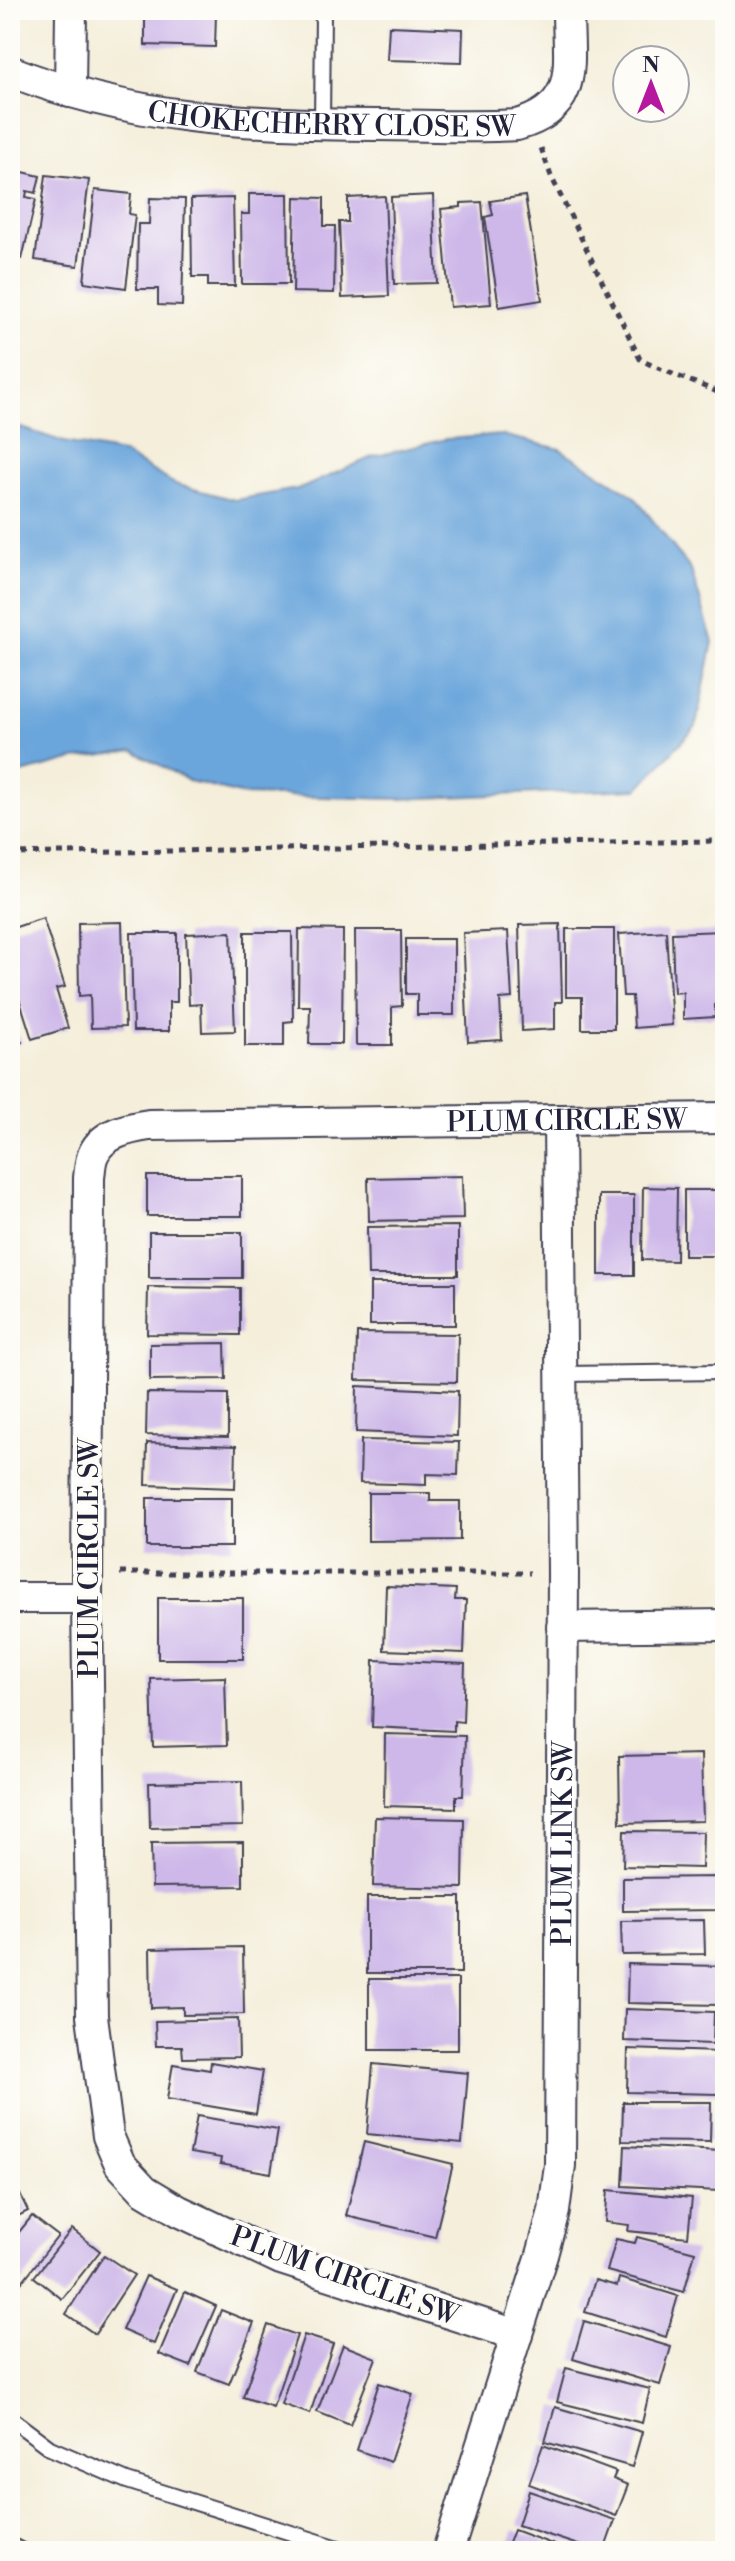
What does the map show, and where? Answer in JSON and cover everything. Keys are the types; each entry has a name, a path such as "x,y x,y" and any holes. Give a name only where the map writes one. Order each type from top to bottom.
{"street":[{"path":"70,92 71,10"},
{"name":"CHOKECHERRY CLOSE SW","path":"10,71 70,92 166,114 258,123 499,126 530,121 547,113 565,91 568,78 568,10"},
{"name":"PLUM CIRCLE SW","path":"517,2335 281,2259 179,2211 144,2190 120,2164 106,2124 92,2016 87,1586 89,1178 93,1154 100,1144 113,1135 149,1125 725,1118"},
{"name":"PLUM LINK SW","path":"448,2551 554,2211 560,2165 563,1573 559,1120"},
{"path":"10,1598 87,1586"},
{"path":"562,1627 725,1625"}],"lane":[{"path":"322,125 323,10"},
{"path":"562,1374 725,1372"},
{"path":"10,2418 50,2448 127,2481 348,2551"}],"path":[{"path":"530,121 551,176 640,359 725,395"},
{"path":"10,854 725,838"},
{"path":"87,1586 563,1573"}],"water":[{"path":"10,424 64,442 122,453 175,484 235,500 302,488 372,457 446,439 502,435 560,449 634,496 691,570 713,642 696,726 638,789 399,799 243,795 189,781 134,751 75,759 10,776"}],"building":[{"path":"424,10 469,10 469,14 424,13"},
{"path":"145,12 216,13 215,47 145,45"},
{"path":"389,26 463,29 462,62 387,60"},
{"path":"10,169 40,176 36,193 27,191 26,197 36,199 22,259 10,256"},
{"path":"46,175 89,180 78,266 35,260"},
{"path":"95,190 131,194 129,214 135,215 126,288 84,282"},
{"path":"249,194 288,194 289,284 242,284 241,214 249,214"},
{"path":"433,195 437,283 394,284 391,197"},
{"path":"385,196 389,296 342,298 339,222 348,222 348,198"},
{"path":"525,196 542,300 499,307 485,217 493,215 490,201"},
{"path":"295,197 324,198 324,226 335,226 334,293 293,292"},
{"path":"150,198 185,199 182,306 158,305 158,289 137,289 138,224 149,224"},
{"path":"233,198 235,286 208,286 208,277 192,277 191,199"},
{"path":"482,202 491,304 450,307 441,209 461,207 461,203"},
{"path":"43,918 65,987 56,989 68,1028 32,1039 10,970 10,929"},
{"path":"122,922 125,1027 91,1028 90,995 79,996 78,923"},
{"path":"560,924 562,1002 555,1002 555,1029 522,1031 519,925"},
{"path":"299,929 343,930 342,1044 309,1044 310,1006 298,1006"},
{"path":"566,929 614,929 614,1029 582,1029 582,997 566,997"},
{"path":"355,930 401,930 402,1006 392,1007 392,1045 356,1045"},
{"path":"508,931 512,998 500,999 502,1040 468,1042 463,933"},
{"path":"666,931 672,1025 634,1028 632,996 623,996 619,934"},
{"path":"722,931 723,1005 715,1005 715,1017 683,1019 683,992 674,993 672,933"},
{"path":"231,932 235,1031 202,1032 201,1004 189,1005 186,934"},
{"path":"245,932 292,932 293,1021 284,1022 284,1046 245,1046"},
{"path":"131,933 177,933 177,1002 169,1002 169,1031 133,1031"},
{"path":"406,939 454,939 454,1015 417,1015 417,994 406,994"},
{"path":"10,1025 22,1042 10,1050"},
{"path":"147,1176 242,1176 242,1216 147,1216"},
{"path":"462,1176 463,1219 369,1221 368,1178"},
{"path":"643,1187 677,1188 676,1261 642,1260"},
{"path":"684,1190 717,1190 717,1256 684,1256"},
{"path":"599,1195 634,1195 634,1275 599,1275"},
{"path":"458,1226 458,1275 368,1275 367,1227"},
{"path":"149,1232 242,1232 242,1278 149,1278"},
{"path":"370,1283 455,1283 455,1325 370,1325"},
{"path":"148,1287 240,1288 240,1335 147,1334"},
{"path":"357,1333 458,1334 457,1382 356,1380"},
{"path":"225,1343 226,1379 150,1380 150,1344"},
{"path":"357,1386 458,1391 457,1436 356,1432"},
{"path":"147,1393 228,1394 228,1437 146,1435"},
{"path":"361,1440 459,1442 458,1475 426,1474 426,1485 360,1483"},
{"path":"147,1443 236,1446 235,1488 146,1485"},
{"path":"368,1493 430,1493 430,1501 460,1501 460,1540 368,1541"},
{"path":"147,1498 232,1498 232,1547 147,1547"},
{"path":"386,1586 456,1589 455,1600 466,1600 464,1653 384,1650"},
{"path":"158,1598 243,1598 243,1659 158,1659"},
{"path":"374,1660 465,1664 463,1722 454,1721 454,1731 372,1727"},
{"path":"225,1677 227,1745 153,1747 151,1679"},
{"path":"385,1734 465,1736 463,1796 456,1796 456,1808 384,1806"},
{"path":"701,1754 703,1821 620,1823 619,1756"},
{"path":"242,1781 243,1826 150,1828 149,1783"},
{"path":"375,1817 464,1819 463,1888 373,1886"},
{"path":"624,1831 703,1832 702,1868 623,1866"},
{"path":"243,1842 243,1886 152,1887 151,1843"},
{"path":"721,1877 722,1910 623,1911 623,1878"},
{"path":"367,1897 461,1897 461,1973 367,1973"},
{"path":"704,1920 705,1954 622,1955 621,1921"},
{"path":"243,1947 244,2014 183,2015 183,2007 151,2008 150,1949"},
{"path":"628,1964 720,1966 719,2005 627,2003"},
{"path":"369,1979 458,1979 458,2050 369,2050"},
{"path":"625,2009 714,2012 713,2044 624,2041"},
{"path":"238,2019 239,2057 183,2058 182,2046 156,2046 155,2021"},
{"path":"628,2049 719,2052 718,2094 627,2092"},
{"path":"211,2062 263,2071 256,2114 167,2099 173,2064 210,2070"},
{"path":"373,2064 468,2073 462,2143 367,2134"},
{"path":"623,2102 711,2102 710,2142 622,2141"},
{"path":"197,2116 278,2130 271,2173 220,2164 221,2158 190,2153"},
{"path":"364,2142 453,2164 435,2237 346,2216"},
{"path":"625,2146 721,2151 719,2191 623,2186"},
{"path":"10,2179 28,2211 10,2220"},
{"path":"608,2190 692,2198 688,2237 628,2231 629,2225 605,2222"},
{"path":"32,2216 58,2236 14,2292 10,2288 10,2243"},
{"path":"72,2229 100,2251 62,2299 34,2277"},
{"path":"637,2237 695,2252 684,2292 607,2271 616,2239 635,2243"},
{"path":"104,2255 134,2275 95,2334 66,2314"},
{"path":"146,2276 177,2289 154,2344 122,2330"},
{"path":"619,2278 678,2296 666,2337 585,2312 595,2280 617,2286"},
{"path":"185,2292 216,2306 190,2366 159,2354"},
{"path":"221,2310 254,2323 229,2384 197,2372"},
{"path":"584,2321 671,2347 660,2385 573,2359"},
{"path":"268,2325 297,2335 273,2407 243,2397"},
{"path":"304,2335 333,2344 310,2414 281,2404"},
{"path":"343,2345 376,2358 350,2425 317,2412"},
{"path":"566,2368 650,2389 642,2423 557,2402"},
{"path":"379,2383 413,2394 390,2462 357,2450"},
{"path":"555,2407 642,2432 632,2467 545,2442"},
{"path":"543,2445 616,2472 613,2479 628,2485 616,2516 529,2484"},
{"path":"529,2491 615,2520 604,2551 518,2525"},
{"path":"514,2530 571,2551 506,2551"},
{"path":"10,2536 40,2551 10,2551"}]}
